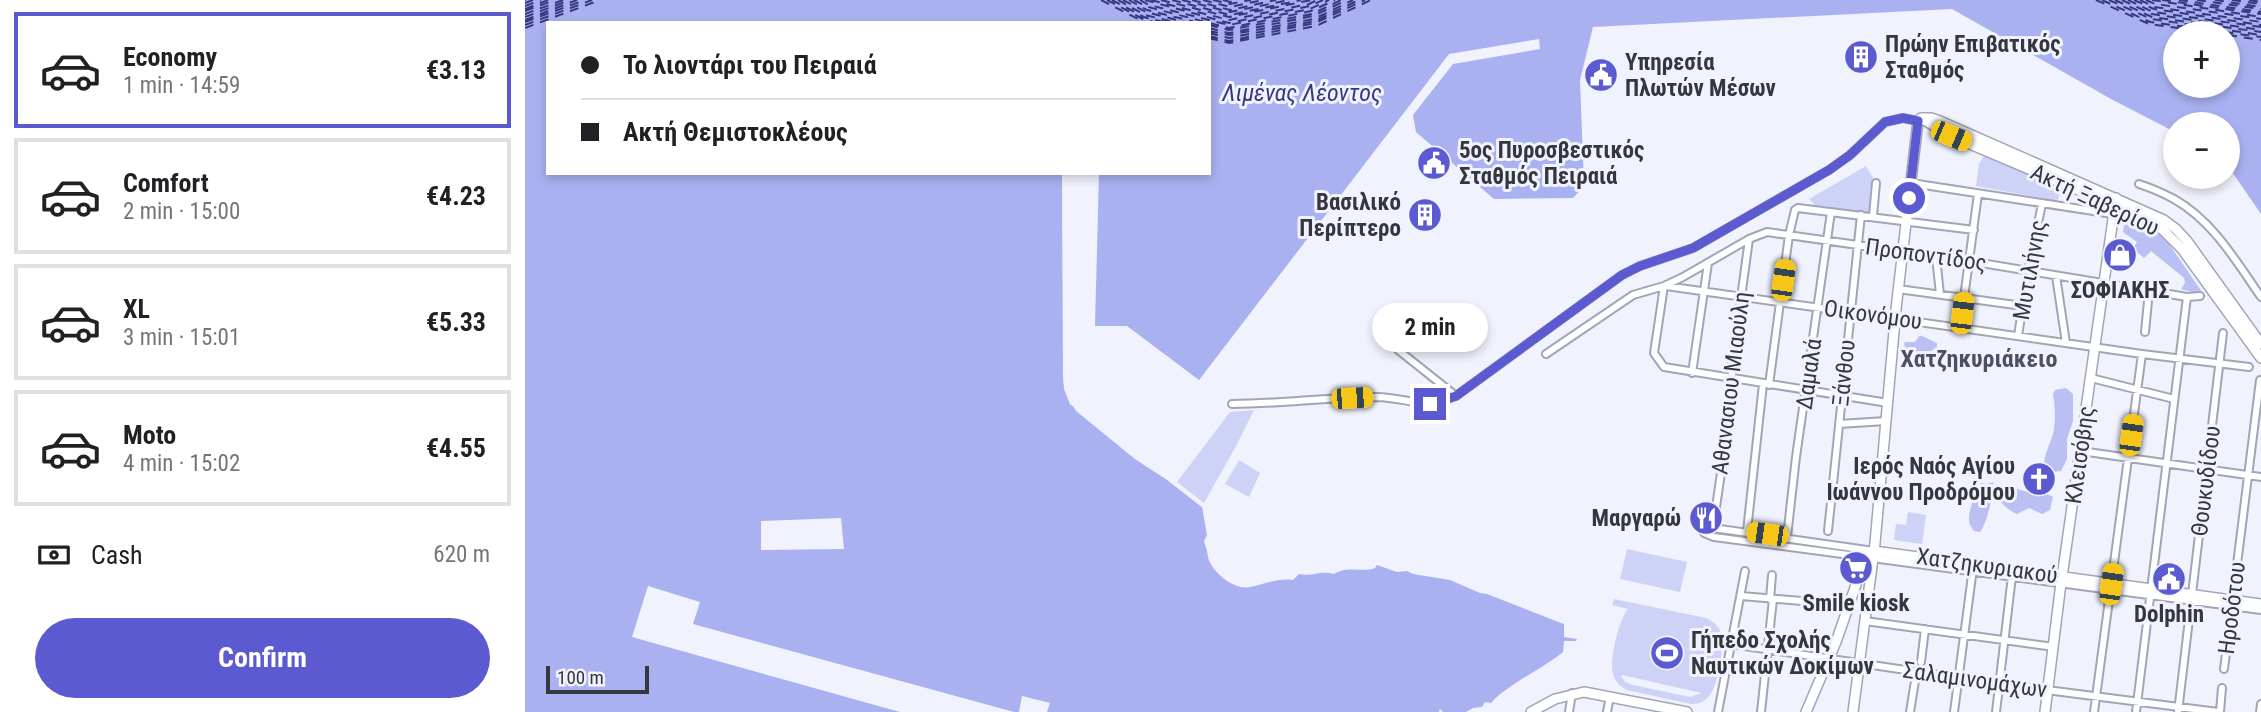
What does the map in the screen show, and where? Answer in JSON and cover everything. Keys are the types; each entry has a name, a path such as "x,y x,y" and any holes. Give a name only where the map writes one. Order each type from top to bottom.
{"main road":[{"name":"Ακτή Ξαβερίου","path":"1919,120 1931,118 1940,121 2152,223 2177,242 2261,358"},
{"path":"1853,712 1888,403 1898,289 1919,120"},
{"name":"Ακτή Ξαβερίου","path":"2115,206 2153,213 2182,234 2261,344"},
{"name":"Κλεισόβης","path":"2045,712 2115,206"},
{"path":"1806,712 1871,554"},
{"name":"Χατζηκυριακού","path":"1871,554 2261,607"},
{"path":"1531,712 1555,699 1584,692 1609,696 1642,708 1687,712"}],"street":[{"path":"1232,404 1378,397 1430,404 1456,396 1622,275 1693,248 1829,170 1850,155 1885,122 1903,118 1919,120"},
{"path":"1873,216 1877,183"},
{"path":"1911,183 2042,204 2115,206"},
{"path":"2139,184 2176,200 2201,219 2225,244 2261,297"},
{"path":"1960,327 1978,194"},
{"name":"Μυτιλήνης","path":"2018,336 2042,204"},
{"path":"1747,531 1766,384 1793,213 1798,208 1974,230"},
{"name":"Δαμαλά","path":"1787,537 1831,212"},
{"name":"Ξάνθου","path":"1828,531 1861,215"},
{"name":"Προποντίδος","path":"1546,354 1633,295 1664,286 1749,239 1767,232 1969,261 2187,297 2200,296"},
{"name":"Αθανασιου Μιαούλη","path":"1713,528 1749,239"},
{"path":"1936,257 1940,295"},
{"path":"1692,373 1708,263"},
{"path":"2056,276 2066,343"},
{"path":"1664,286 1654,354 1664,366 1692,373 1888,403"},
{"name":"Οικονόμου","path":"1664,286 2249,367"},
{"path":"1898,289 2023,306"},
{"path":"2145,332 2149,291"},
{"path":"2136,712 2187,297"},
{"name":"Θουκυδίδου","path":"2178,709 2223,333"},
{"path":"1397,349 1456,396"},
{"path":"2094,712 2142,354"},
{"path":"2091,378 2174,399"},
{"name":"Ηροδότου","path":"2224,669 2260,380"},
{"path":"1839,424 1886,421"},
{"path":"2081,451 2261,477"},
{"name":"Χατζηκυριακού","path":"1713,528 1747,531 1871,554 1714,537 1704,533 1713,528"},
{"path":"1954,712 1973,568"},
{"name":"Χατζηκυριακού","path":"1973,568 2012,576 2062,579"},
{"path":"1718,712 1745,571"},
{"path":"1761,712 1769,649 1772,575"},
{"path":"1996,712 2012,576"},
{"path":"1741,596 1850,605"},
{"path":"1864,621 2054,647"},
{"path":"1921,662 1925,629"},
{"name":"Σαλαμινομάχων","path":"1731,644 2178,709 2219,712"},
{"path":"1910,712 1915,681"},
{"name":"Ηροδότου","path":"2219,712 2222,688"},
{"path":"1569,712 1572,693"},
{"path":"1607,712 1609,696"},
{"path":"2260,712 2261,704"}],"shaded area":[{"path":"1984,156 2062,189 2057,201 1976,186 1979,164"},
{"path":"1866,166 1875,181 1871,214 1819,209 1809,199"},
{"path":"2125,216 2165,238 2202,292 2181,289 2185,283 2184,278 2151,251 2144,258 2133,249 2137,242 2123,232"},
{"path":"1919,336 1937,343 1937,347 1927,354 1924,361 1904,360 1905,342 1915,342"},
{"path":"2066,388 2073,394 2073,421 2067,439 2067,459 2061,471 2052,472 2044,463 2054,429 2053,394 2055,390"},
{"path":"1254,410 1204,503 1177,482 1230,412"},
{"path":"1239,460 1260,473 1249,497 1225,484"},
{"path":"1993,482 1985,522 1980,532 1974,531 1969,517 1975,495 1981,483"},
{"path":"2000,485 2050,495 2053,497 2050,510 2042,514 2029,508 2014,513 1996,495"},
{"path":"1908,512 1926,515 1922,544 1894,540 1896,524 1906,525"},
{"path":"1627,549 1687,562 1680,592 1620,579"},
{"name":"Γήπεδο Σχολής Ναυτικών Δοκίμων","path":"1614,599 1706,618 1716,625 1721,631 1723,643 1719,672 1707,698 1700,703 1691,704 1627,690 1618,684 1612,668 1614,650 1621,621 1628,609 1612,605","holes":["1622,675 1702,693 1690,697 1633,685 1625,682"]}],"water":[{"name":"Λιμένας Λέοντος","path":"525,0 2261,0 2261,214 2240,183 2240,112 2163,112 2163,126 1952,9 1593,27 1580,80 1584,186 1573,198 1494,199 1416,132 1413,115 1453,64 1540,49 1539,39 1449,54 1199,380 1127,326 1095,326 1099,175 1211,175 1211,21 546,21 546,175 1062,175 1064,389 1070,404 1135,459 1202,507 1207,535 1204,541 1210,562 1218,574 1237,586 1250,587 1293,580 1299,574 1334,574 1344,570 1375,568 1377,565 1397,572 1407,571 1450,580 1564,624 1564,637 1577,639 1564,641 1563,652 1491,703 1485,702 1482,707 1466,712 1443,712 1440,709 1439,712 1047,712 1050,703 1022,696 1019,712 1014,712 693,624 700,602 648,586 632,637 900,712 525,712","holes":["841,518 844,549 761,550 761,521"]}],"pier":[{"path":"1062,175 1066,175 1066,377 1070,396 1079,409 1129,450 1198,499 1203,504 1202,507 1135,459 1076,411 1064,389"}],"ferry route":[{"path":"525,3 533,0"},
{"path":"525,6 541,0"},
{"path":"525,9 548,0"},
{"path":"525,11 555,0"},
{"path":"525,14 563,0"},
{"path":"525,17 570,0"},
{"path":"525,20 577,0"},
{"path":"525,22 585,0"},
{"path":"525,25 592,0"},
{"path":"525,28 600,0"},
{"path":"1101,0 1142,21"},
{"path":"1107,0 1150,21"},
{"path":"1112,0 1144,17 1160,21"},
{"path":"1118,0 1145,15 1170,21"},
{"path":"1123,0 1146,12 1181,21"},
{"path":"1129,0 1147,10 1191,21"},
{"path":"1134,0 1148,7 1202,21"},
{"path":"1140,0 1149,5 1229,25 1310,9 1329,0"},
{"path":"1145,0 1229,23 1310,6 1323,0"},
{"path":"1151,0 1229,20 1309,4 1317,0"},
{"path":"1161,0 1229,17 1311,0"},
{"path":"1172,0 1230,15 1301,0"},
{"path":"1182,0 1230,12 1289,0"},
{"path":"1192,0 1230,10 1276,0"},
{"path":"1203,0 1230,7 1263,0"},
{"path":"1213,0 1230,4 1251,0"},
{"path":"1223,0 1238,0"},
{"path":"1211,23 1229,28 1311,11 1335,0"},
{"path":"1211,26 1229,30 1312,14 1341,0"},
{"path":"1211,28 1229,33 1313,16 1347,0"},
{"path":"1211,31 1229,35 1314,19 1353,0"},
{"path":"1211,34 1229,38 1315,21 1359,0"},
{"path":"1211,36 1229,41 1315,23 1365,0"},
{"path":"1211,38 1229,43 1316,26 1371,0"},
{"path":"2096,0 2149,24 2163,26"},
{"path":"2102,0 2150,22 2261,37"},
{"path":"2109,0 2151,19 2261,35"},
{"path":"2115,0 2152,17 2261,32"},
{"path":"2122,0 2152,14 2261,30"},
{"path":"2128,0 2153,12 2261,27"},
{"path":"2134,0 2154,9 2261,25"},
{"path":"2140,0 2155,7 2261,22"},
{"path":"2146,0 2155,4 2261,19"},
{"path":"2152,0 2261,17"},
{"path":"2162,0 2261,14"},
{"path":"2179,0 2261,12"},
{"path":"2197,0 2261,9"},
{"path":"2215,0 2261,7"},
{"path":"2232,0 2261,4"},
{"path":"2249,0 2261,2"},
{"path":"2240,37 2261,40"}],"place":[{"name":"Πρώην Επιβατικός Σταθμός","path":"1861,57"},
{"name":"Υπηρεσία Πλωτών Μέσων","path":"1601,75"},
{"name":"5ος Πυροσβεστικός Σταθμός Πειραιά","path":"1434,163"},
{"name":"Βασιλικό Περίπτερο","path":"1425,215"},
{"name":"ΣΟΦΙΑΚΗΣ","path":"2120,255"},
{"name":"Ιερός Ναός Αγίου Ιωάννου Προδρόμου","path":"2039,479"},
{"name":"Μαργαρώ","path":"1706,518"},
{"name":"Smile kiosk","path":"1856,568"},
{"name":"Dolphin","path":"2169,579"},
{"name":"Γήπεδο Σχολής Ναυτικών Δοκίμων","path":"1667,653"}],"district":[{"name":"Χατζηκυριάκειο","path":"1979,359"}],"route":[{"path":"1430,404 1456,396 1622,275 1693,248 1829,170 1863,144 1881,124 1892,119 1918,121 1909,198"}]}
